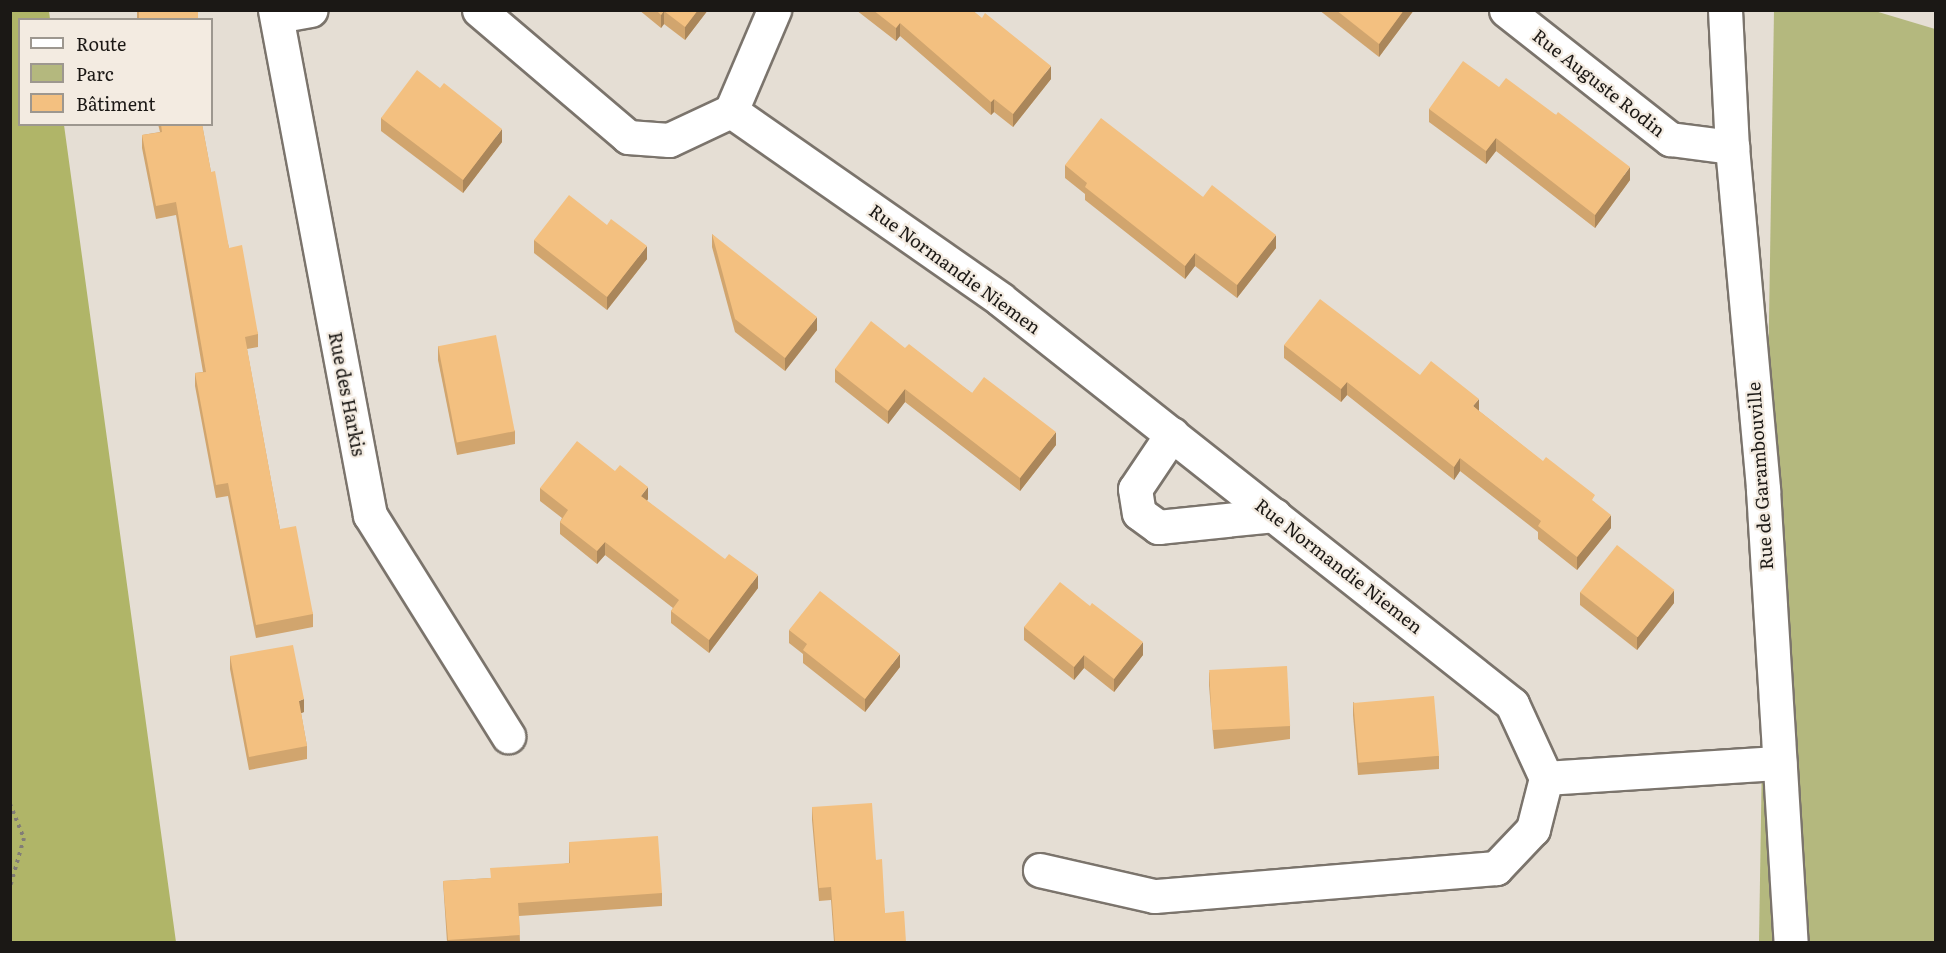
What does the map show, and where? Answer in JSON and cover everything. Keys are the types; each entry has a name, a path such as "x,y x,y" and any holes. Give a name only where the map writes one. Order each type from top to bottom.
{"street":[{"name":"Rue des Harkis","path":"310,10 276,13 370,515 508,736"},
{"path":"479,10 628,137 669,140 731,111 774,10"},
{"name":"Rue Auguste Rodin","path":"1506,10 1670,139 1732,147"},
{"name":"Rue de Garambouville","path":"1725,10 1732,147 1763,490 1791,942"},
{"name":"Rue Normandie Niemen","path":"731,111 1000,298 1512,704 1546,778"},
{"path":"1172,434 1135,489 1139,513 1158,527 1274,514"},
{"path":"1040,870 1154,896 1496,868 1533,829 1546,778 1780,763"}],"path":[{"path":"10,804 24,838 10,887"}],"green space":[{"path":"10,11 49,11 50,18 18,18 18,126 64,126 176,942 11,942"},
{"path":"1774,11 1875,11 1935,29 1935,942 1759,942"}],"building":[{"path":"139,10 198,10 198,18 139,18"},
{"path":"656,10 698,10 685,27 664,11 661,15"},
{"path":"873,10 972,10 982,18 985,13 1051,66 1013,114 994,99 991,102 900,23 896,28"},
{"path":"1336,10 1404,10 1379,44"},
{"path":"1463,61 1499,87 1506,78 1556,115 1558,112 1630,167 1595,215 1496,138 1486,151 1429,109"},
{"path":"417,70 440,88 444,83 502,129 463,180 381,118"},
{"path":"1101,118 1203,197 1212,185 1276,235 1237,285 1195,253 1185,266 1085,187 1087,183 1065,165"},
{"path":"161,126 202,126 211,172 215,171 229,248 242,245 258,334 245,337 280,529 296,526 313,614 256,625 228,483 216,485 195,373 206,372 176,202 156,206 142,135 162,132"},
{"path":"569,195 607,225 611,219 647,246 607,297 534,240"},
{"path":"712,234 817,317 785,358 735,319"},
{"path":"1320,299 1420,375 1431,361 1479,399 1473,406 1543,461 1546,457 1595,495 1592,500 1611,515 1577,557 1538,526 1541,521 1460,458 1454,467 1347,382 1341,389 1284,345"},
{"path":"871,321 905,348 909,344 972,393 984,377 1056,432 1020,478 905,389 888,411 835,369"},
{"path":"496,335 515,431 457,442 438,346"},
{"path":"577,441 615,471 620,465 648,487 641,496 725,559 729,554 758,575 709,640 671,611 679,600 605,542 597,551 560,522 568,510 540,488"},
{"path":"1617,545 1675,590 1638,637 1580,592"},
{"path":"1060,582 1090,606 1092,603 1143,642 1114,679 1084,655 1074,667 1024,627"},
{"path":"820,591 900,654 865,699 803,650 807,644 789,630"},
{"path":"293,645 304,699 299,701 307,746 249,757 230,656"},
{"path":"1287,666 1290,726 1212,730 1209,670"},
{"path":"1434,696 1439,756 1359,763 1353,703"},
{"path":"872,803 876,860 882,859 885,913 904,911 906,942 835,942 831,887 819,888 812,807"},
{"path":"658,836 662,893 518,903 520,935 448,940 443,881 491,878 490,868 570,863 569,842"}]}
